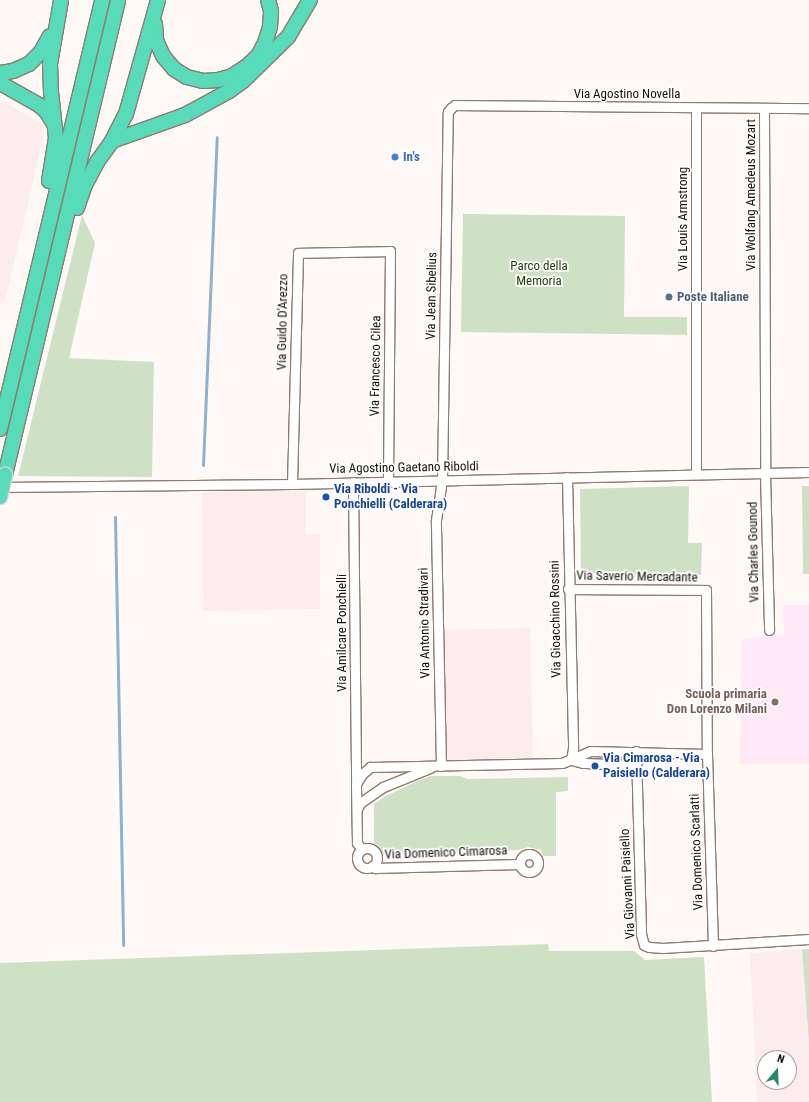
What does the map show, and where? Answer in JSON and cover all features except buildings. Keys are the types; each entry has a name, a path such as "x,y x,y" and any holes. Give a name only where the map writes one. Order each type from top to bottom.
{"highway":[{"path":"49,222 44,206 55,155 56,130 50,79 51,50 61,0"},
{"path":"0,429 102,0"},
{"path":"0,497 2,481 118,0"},
{"path":"156,5 156,40 162,56 174,69 187,77 203,81 218,80 232,76 246,67 258,56 265,43 270,27 271,11 268,0"},
{"path":"112,141 185,116 229,91 243,81 288,37 310,0"},
{"path":"48,294 85,185 97,162 112,141 126,114 156,5"},
{"path":"0,73 21,68 36,58 45,46 57,19"},
{"path":"0,83 46,111 52,118 56,130"}],"street":[{"name":"Via Agostino Novella","path":"448,112 455,105 809,108"},
{"name":"Via Louis Armstrong","path":"696,108 696,474"},
{"name":"Via Wolfang Amedeus Mozart","path":"764,108 765,473"},
{"name":"Via Jean Sibelius","path":"442,480 448,112"},
{"name":"Via Francesco Cilea","path":"388,481 390,251"},
{"name":"Via Guido D'Arezzo","path":"292,484 298,253 390,251"},
{"name":"Via Agostino Gaetano Riboldi","path":"2,481 292,484 809,472"},
{"name":"Via Charles Gounod","path":"765,473 769,630"},
{"name":"Via Gioacchino Rossini","path":"567,477 568,589 573,748 571,760"},
{"name":"Via Antonio Stradivari","path":"441,766 436,520 442,480"},
{"name":"Via Amilcare Ponchielli","path":"353,482 356,784"},
{"name":"Via Saverio Mercadante","path":"568,589 706,590"},
{"name":"Via Domenico Scarlatti","path":"706,590 708,754 713,946"},
{"path":"356,784 362,774 370,767 390,765 441,766 562,763 590,751 708,754"},
{"name":"Via Giovanni Paisiello","path":"636,752 642,940 649,947 655,948 713,946 809,939"},
{"path":"571,760 636,765"},
{"path":"357,809 360,803 383,787 423,770 441,766"},
{"name":"Via Domenico Cimarosa","path":"356,784 357,843 362,849"},
{"name":"Via Domenico Cimarosa","path":"362,849 371,849 375,852 377,857 372,866"},
{"name":"Via Domenico Cimarosa","path":"362,849 357,858 359,863 362,866 372,866 375,868 519,864 520,866"}],"shaded area":[{"path":"0,100 41,123 45,131 5,301 0,300"},
{"path":"306,491 305,534 320,534 320,609 203,611 202,492"},
{"name":"Scuola primaria Don Lorenzo Milani","path":"783,605 809,605 809,764 740,764 741,640 784,634"},
{"path":"530,628 533,761 444,763 441,630"},
{"path":"802,949 809,1043 809,1102 757,1102 750,953"}],"green space":[{"name":"Parco della Memoria","path":"463,214 625,216 624,317 687,317 687,335 461,332"},
{"path":"82,215 95,243 69,358 154,362 152,477 18,476"},
{"path":"689,486 688,543 702,543 701,575 581,574 580,489"},
{"path":"802,486 809,486 809,574 803,574"},
{"path":"431,776 460,776 467,779 568,777 568,791 556,792 556,856 543,856 541,850 528,847 519,850 383,854 374,843 374,804 384,797"},
{"path":"548,944 549,951 634,951 645,960 704,957 712,1102 0,1102 0,963"},
{"path":"802,949 809,949 809,1043"}],"waterway":[{"path":"203,465 217,137"},
{"path":"115,517 123,945"}],"place":[{"name":"In's","path":"395,157"},
{"name":"Poste Italiane","path":"669,297"},
{"name":"Via Riboldi - Via Ponchielli (Calderara)","path":"326,497"},
{"name":"Scuola primaria Don Lorenzo Milani","path":"775,702"},
{"name":"Via Cimarosa - Via PaisieIIo (Calderara)","path":"595,766"}]}
